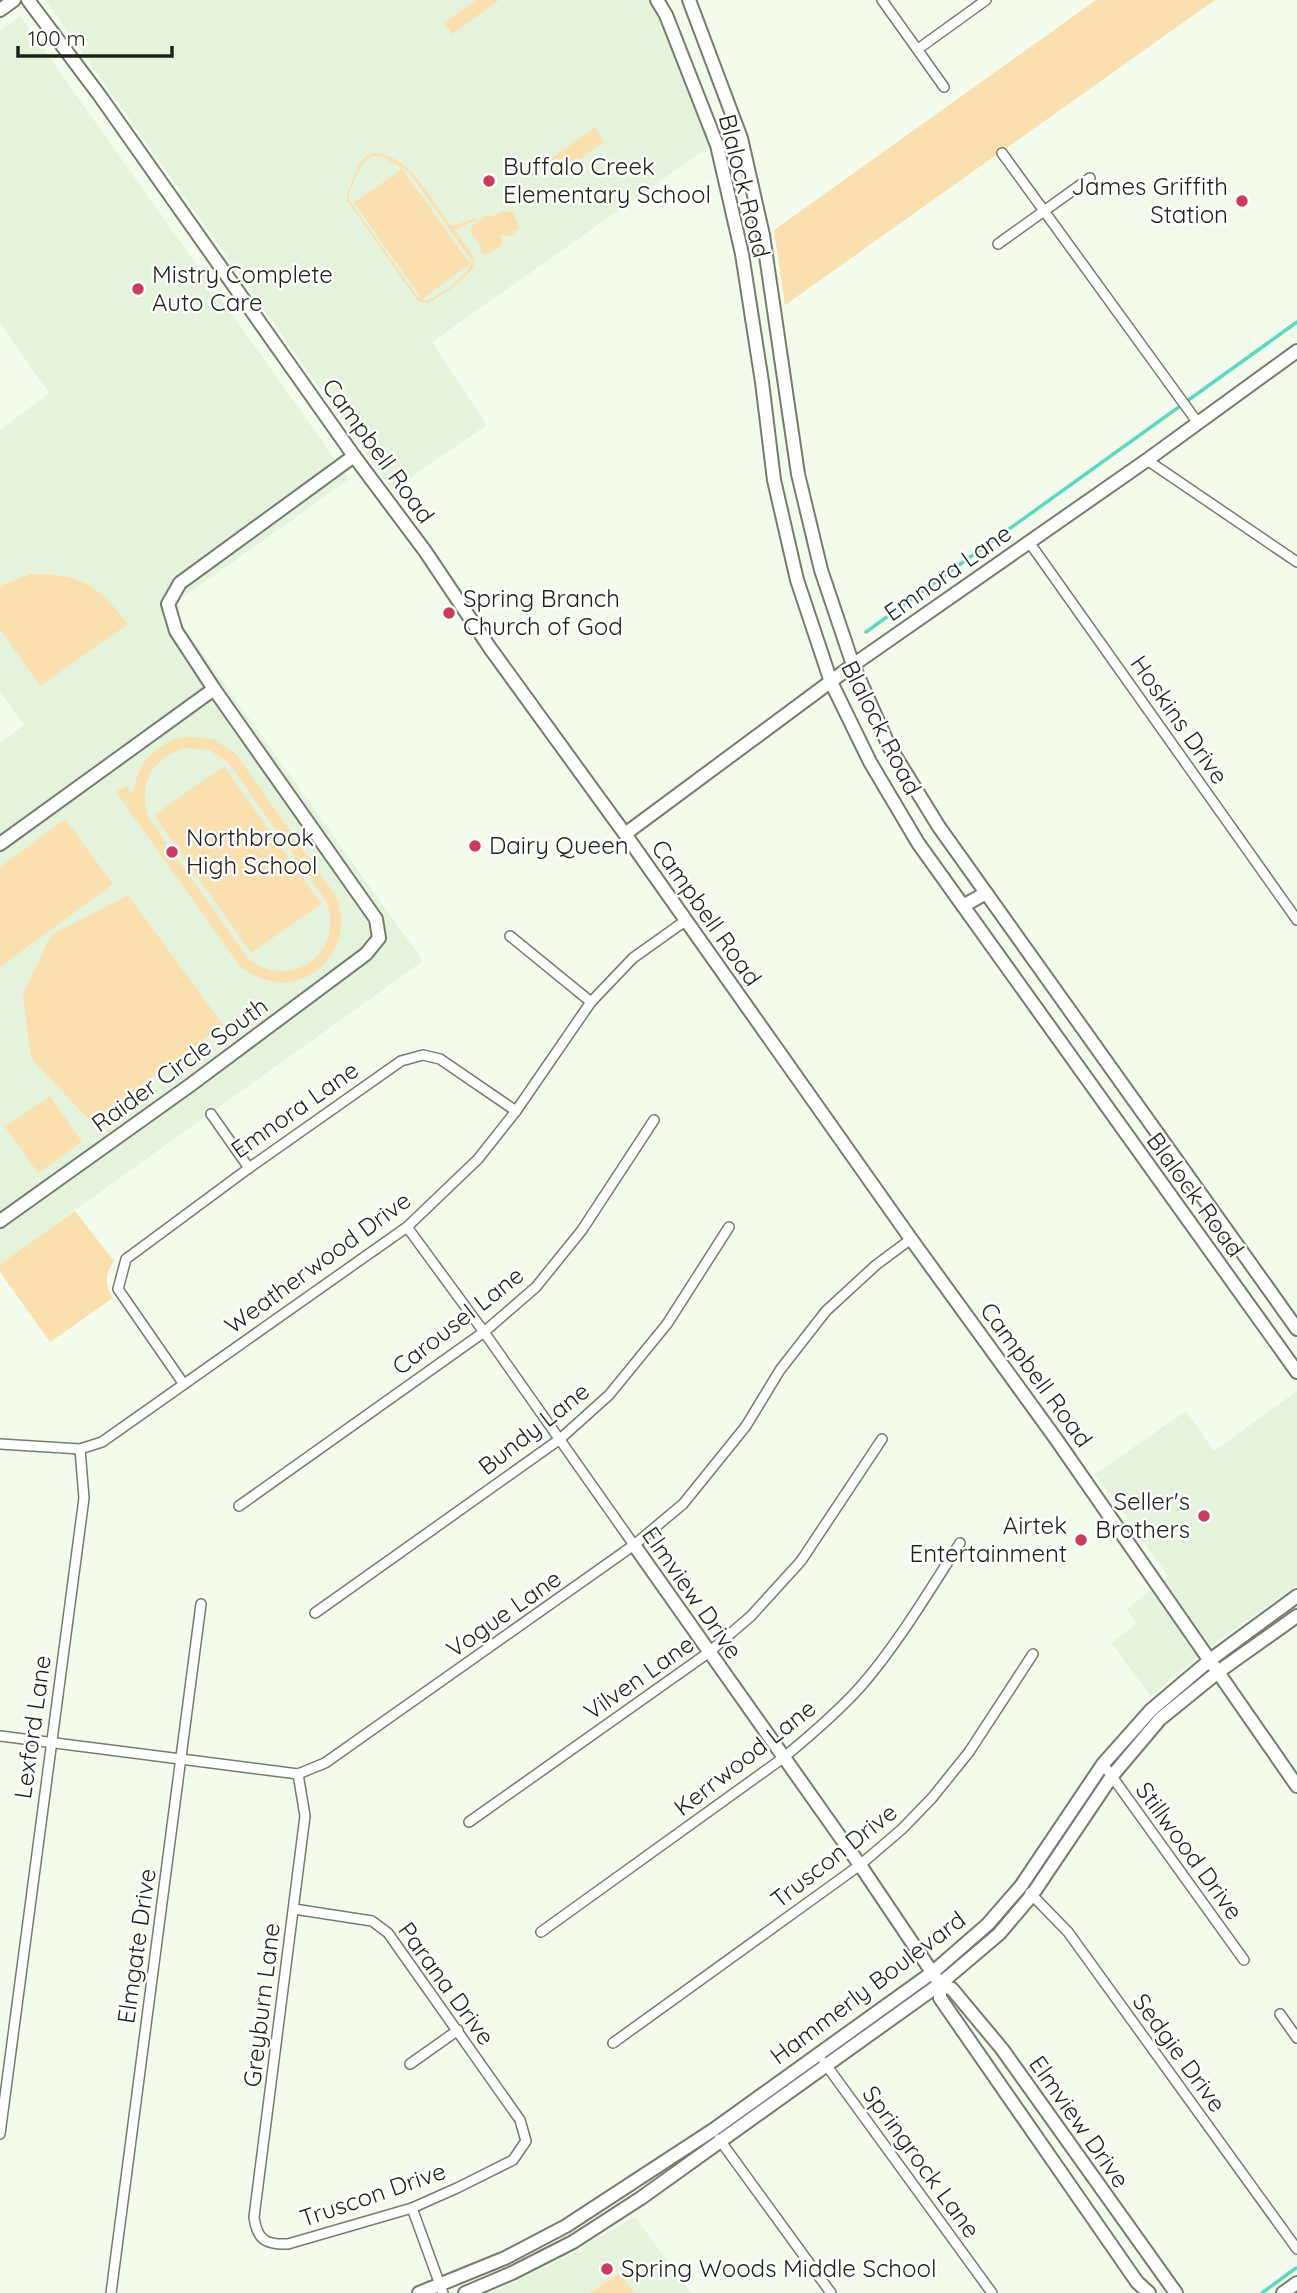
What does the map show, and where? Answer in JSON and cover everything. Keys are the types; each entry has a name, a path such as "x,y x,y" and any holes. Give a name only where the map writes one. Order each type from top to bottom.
{"street":[{"path":"0,10 14,0"},
{"name":"Campbell Road","path":"28,0 100,96 911,1239 1056,1438 1297,1786"},
{"name":"Blalock Road","path":"657,0 666,15 717,145 742,254 774,480 797,580 831,682 873,767 918,843 1297,1372"},
{"name":"Blalock Road","path":"689,0 741,138 763,234 798,474 821,570 853,665 889,746 939,827 1297,1329"},
{"path":"882,0 944,87"},
{"path":"918,49 986,0"},
{"path":"1002,153 1195,419"},
{"path":"998,244 1090,178"},
{"name":"Emnora Lane","path":"625,834 853,665 1147,460 1195,419 1297,351"},
{"path":"0,845 214,689 176,631 173,622 168,604 180,583 354,456"},
{"path":"1147,460 1297,562"},
{"name":"Hoskins Drive","path":"1029,542 1297,920"},
{"name":"Raider Circle South","path":"0,1221 366,954 379,938 376,919 214,689"},
{"path":"963,906 986,893"},
{"name":"Weatherwood Drive","path":"0,1444 80,1449 102,1442 407,1227 478,1159 516,1111 591,1002 633,958 685,921"},
{"path":"510,936 591,1002"},
{"path":"1064,1047 1085,1034"},
{"name":"Emnora Lane","path":"183,1383 118,1289 126,1259 401,1060 423,1055 440,1059 516,1111"},
{"path":"211,1114 249,1168"},
{"name":"Carousel Lane","path":"239,1506 484,1332 536,1287 582,1230 654,1120"},
{"path":"1172,1198 1192,1184"},
{"name":"Elmview Drive","path":"407,1227 560,1438 708,1653 860,1865 933,1972 940,1984 940,1998 1137,2282 1149,2293"},
{"name":"Bundy Lane","path":"315,1613 560,1438 609,1395 667,1324 729,1227"},
{"name":"Vogue Lane","path":"298,1774 325,1763 346,1750 634,1545 683,1504 746,1426 787,1361 826,1311 876,1265 911,1239"},
{"name":"Vilven Lane","path":"469,1822 708,1653 751,1616 801,1561 882,1439"},
{"name":"Lexford Lane","path":"0,2134 84,1498 80,1449"},
{"name":"Kerrwood Lane","path":"541,1933 814,1733 862,1685 903,1630 960,1543"},
{"name":"Hammerly Boulevard","path":"419,2293 442,2289 566,2226 940,1984 999,1934 1103,1764 1151,1710 1210,1660 1297,1596"},
{"name":"Elmgate Drive","path":"111,2293 201,1604"},
{"name":"Hammerly Boulevard","path":"465,2293 573,2242 641,2198 721,2142 933,1972 1027,1891 1112,1776 1160,1719 1218,1672 1297,1616"},
{"name":"Truscon Drive","path":"613,2043 860,1865 902,1829 951,1776 1033,1654"},
{"path":"0,1736 298,1774"},
{"name":"Stillwood Drive","path":"1103,1764 1244,1960"},
{"name":"Greyburn Lane","path":"261,2239 255,2229 254,2217 305,1815 298,1774"},
{"name":"Sedgie Drive","path":"1027,1891 1068,1932 1297,2249"},
{"name":"Parana Drive","path":"294,1909 372,1921 387,1933 520,2120 526,2141"},
{"name":"Elmview Drive","path":"940,1984 952,1989 1002,2049 1176,2293"},
{"path":"1280,2014 1297,2038"},
{"path":"410,2064 458,2030"},
{"name":"Springrock Lane","path":"823,2060 992,2293"},
{"path":"713,2130 831,2293"},
{"name":"Truscon Drive","path":"261,2239 273,2245 288,2244 412,2208 513,2160 526,2141"},
{"path":"632,2184 641,2198"},
{"path":"412,2208 442,2289"},
{"path":"1283,2293 1297,2283"}],"shaded area":[{"path":"45,0 649,0 659,16 710,146 432,342 487,425 392,490"},
{"path":"476,0 499,0 452,34 444,23"},
{"path":"1096,0 1215,0 785,305 774,230"},
{"name":"Northbrook High School","path":"20,16 349,479 180,600 178,619 423,961 0,1264 0,743 24,725 0,692 0,430 49,393 0,323 0,31"},
{"path":"595,127 604,142 559,174 552,176 544,164"},
{"path":"375,153 400,162 410,171 451,225 475,218 477,220 455,230 474,259 470,271 457,284 428,303 419,302 415,297 347,200 350,185 359,166 365,157","holes":["371,156 381,156 409,172 472,261 460,279 427,301 417,296 349,200 353,183 363,165"]},
{"path":"402,169 470,264 422,299 354,203"},
{"path":"510,211 514,214 519,228 511,236 500,235 503,241 496,250 485,255 481,253 479,242 471,234 472,226 486,215 492,217 500,212"},
{"path":"31,574 63,576 87,584 107,600 128,624 40,686 0,629 0,586"},
{"path":"185,737 213,739 236,754 336,896 341,919 339,940 330,958 316,971 299,980 279,982 259,978 239,965 116,792 126,786 133,794 143,764 156,750","holes":["186,748 209,750 228,762 326,901 330,920 328,937 321,951 310,962 296,969 280,971 263,967 247,957 149,818 145,795 147,784 157,765 165,757"]},
{"path":"224,766 321,904 251,953 154,815"},
{"path":"65,819 113,884 0,967 0,867"},
{"path":"128,895 223,1025 91,1122 31,1058 23,994 51,935"},
{"path":"50,1096 82,1142 38,1173 5,1127"},
{"path":"75,1211 114,1261 107,1279 113,1298 50,1342 0,1272 0,1264"},
{"path":"1297,1391 1297,1585 1215,1643 1151,1696 1111,1643 1136,1624 1127,1609 1168,1576 1095,1474 1186,1411 1214,1451"},
{"name":"Spring Woods Middle School","path":"636,2218 691,2293 492,2293 569,2255"},
{"path":"619,2273 634,2293 590,2293"}],"waterway":[{"path":"866,632 1297,322"},
{"path":"1262,2293 1296,2268"}],"place":[{"name":"Buffalo Creek Elementary School","path":"489,181"},
{"name":"James Griffith Station","path":"1242,201"},
{"name":"Mistry Complete Auto Care","path":"138,289"},
{"name":"Spring Branch Church of God","path":"449,613"},
{"name":"Dairy Queen","path":"475,846"},
{"name":"Northbrook High School","path":"172,852"},
{"name":"Seller's Brothers","path":"1204,1516"},
{"name":"Airtek Entertainment","path":"1081,1540"},
{"name":"Spring Woods Middle School","path":"607,2269"}]}
